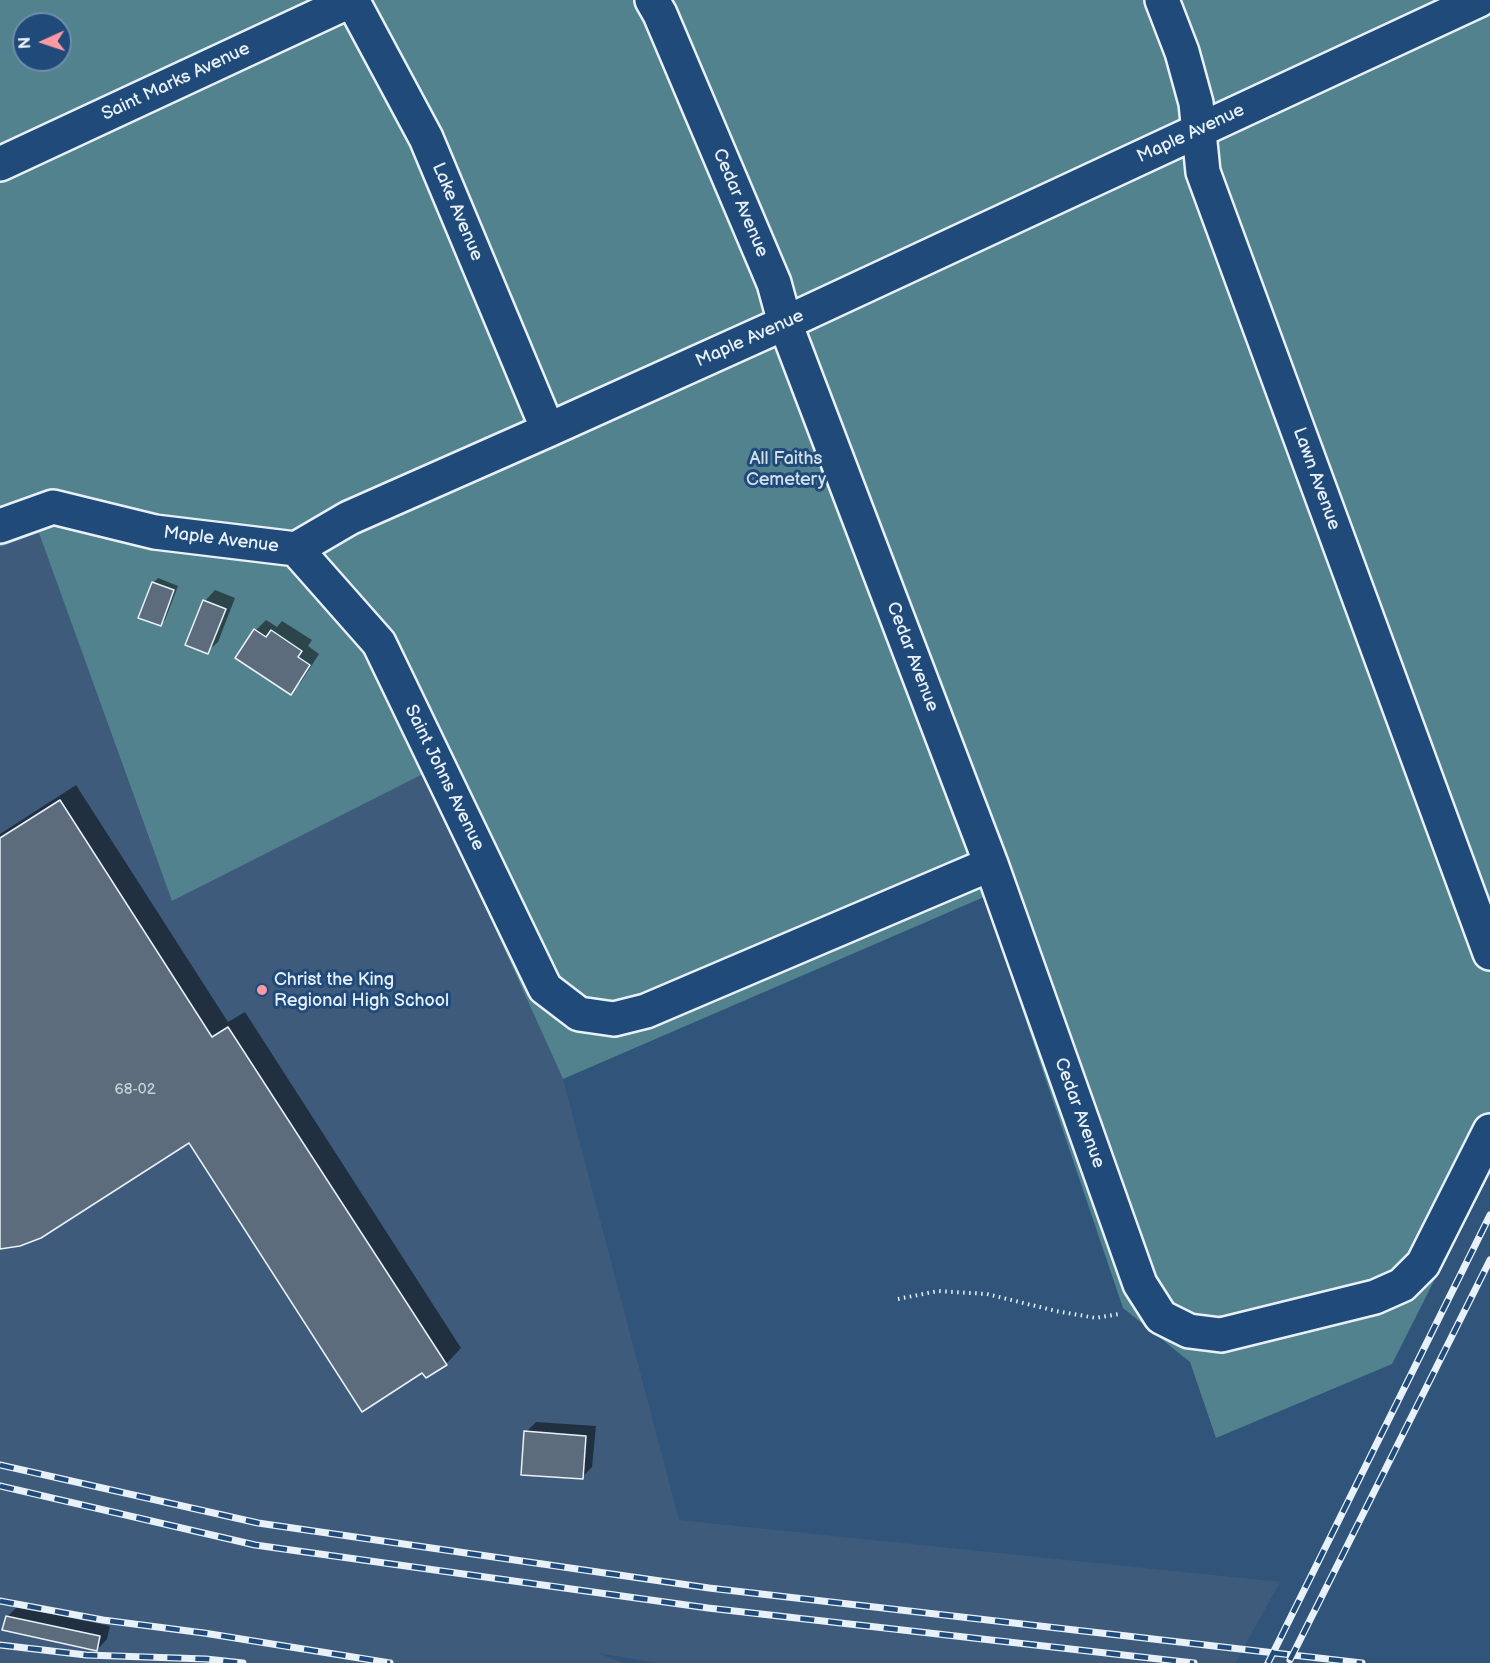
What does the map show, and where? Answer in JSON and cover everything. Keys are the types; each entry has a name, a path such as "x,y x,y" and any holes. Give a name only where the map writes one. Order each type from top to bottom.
{"lane":[{"name":"Saint Marks Avenue","path":"0,164 352,0"},
{"name":"Lake Avenue","path":"352,0 426,138 548,430"},
{"name":"Cedar Avenue","path":"652,0 774,283 785,323 991,864 1140,1284 1161,1317 1189,1331 1221,1335 1376,1297 1402,1286 1423,1264 1490,1131"},
{"name":"Lawn Avenue","path":"1162,0 1182,52 1196,103 1203,172 1490,953"},
{"name":"Maple Avenue","path":"0,526 53,507 155,532 296,549 349,518 785,323 1479,0"},
{"name":"Saint Johns Avenue","path":"296,549 379,643 545,988 579,1014 614,1019 646,1011 991,864"}],"path":[{"path":"898,1299 938,1291 987,1293 1056,1311 1096,1318 1119,1314 1140,1284"}],"shaded area":[{"name":"Christ the King Regional High School","path":"39,532 172,901 425,773 563,1079 679,1520 1280,1582 1235,1663 658,1663 597,1653 624,1663 0,1663 0,547"}],"green space":[{"name":"All Faiths Cemetery","path":"0,0 1490,0 1490,1170 1392,1364 1216,1438 1190,1362 1123,1308 984,897 563,1079 425,773 172,901 39,533 0,547"}],"building":[{"path":"152,582 174,590 161,626 138,618"},
{"path":"203,600 226,609 208,654 185,645"},
{"path":"254,629 266,637 271,630 302,651 298,657 310,665 291,695 235,658"},
{"path":"60,800 212,1037 228,1027 447,1365 426,1378 422,1373 362,1412 189,1143 41,1238 20,1246 0,1249 0,838"},
{"path":"524,1431 586,1436 583,1479 521,1475"},
{"path":"6,1616 100,1636 97,1651 2,1630"}],"railway":[{"path":"1268,1663 1490,1215"},
{"path":"1290,1660 1490,1260"},
{"path":"0,1465 258,1523 709,1588 1362,1663"},
{"path":"0,1486 255,1545 708,1608 1194,1663"},
{"path":"0,1601 103,1620 204,1633 390,1663"},
{"path":"0,1645 86,1655 206,1659 243,1663"}],"place":[{"name":"Christ the King Regional High School","path":"262,990"}]}
